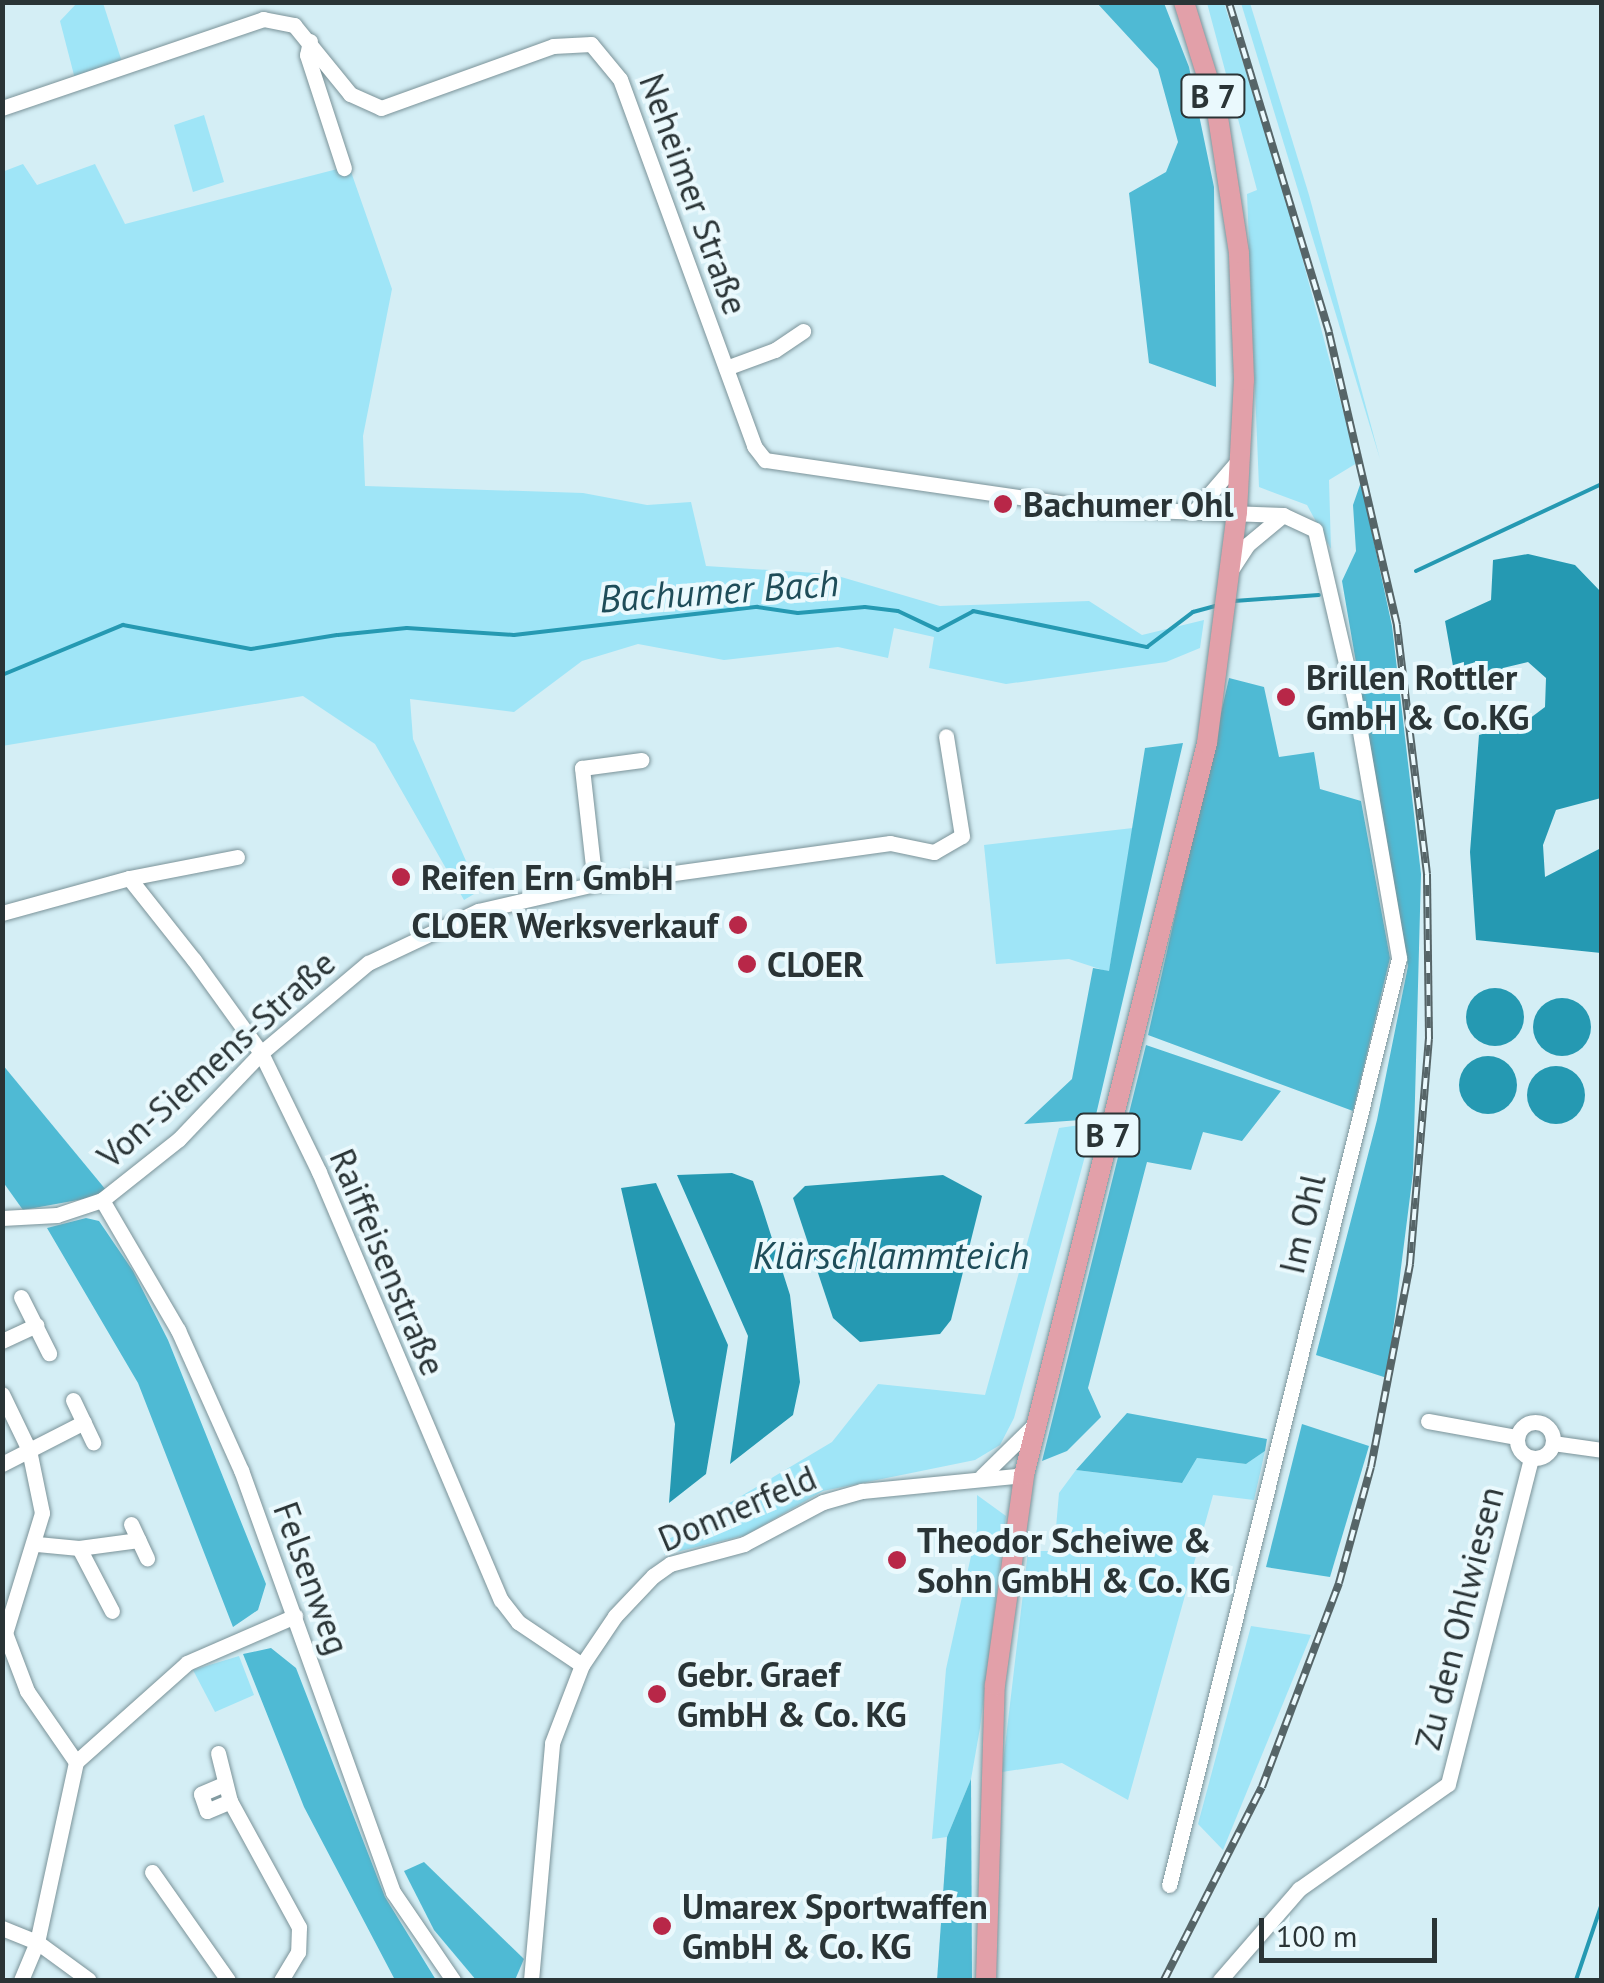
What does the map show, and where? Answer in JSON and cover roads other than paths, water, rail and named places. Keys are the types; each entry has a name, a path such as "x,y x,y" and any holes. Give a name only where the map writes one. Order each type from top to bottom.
{"main road":[{"name":"B 7","path":"986,1980 995,1684 1024,1475 1203,761 1237,512 1244,380 1236,223 1216,105 1184,2"}],"street":[{"name":"Neheimer Straße","path":"2,108 275,10 310,41 350,94 381,108 553,46 582,42 598,48 620,79 754,446 769,462 1095,508 1282,515"},
{"path":"310,41 307,55 344,168"},
{"name":"Neheimer Straße","path":"726,368 775,350 803,331"},
{"path":"1195,511 1240,457"},
{"path":"1230,571 1260,532 1282,515"},
{"name":"Im Ohl","path":"1169,1885 1399,958 1327,572 1314,530 1282,515"},
{"name":"Von-Siemens-Straße","path":"102,1200 179,1138 261,1053 368,963 478,911 595,884 890,843 934,852 962,836 946,736"},
{"path":"595,884 582,768 641,760"},
{"path":"2,914 129,878 237,857"},
{"name":"Raiffeisenstraße","path":"129,878 261,1053 320,1172 481,1564 518,1622 582,1665"},
{"path":"2,1218 57,1215 102,1200"},
{"name":"Felsenweg","path":"102,1200 178,1330 241,1470 393,1892 453,1980"},
{"path":"21,1297 50,1353"},
{"path":"2,1340 36,1325"},
{"path":"2,1394 29,1450 42,1513 38,1544 4,1634 27,1691 76,1762"},
{"path":"73,1400 93,1442"},
{"name":"Zu den Ohlwiesen","path":"1220,1980 1253,1937 1299,1889 1448,1784 1531,1458 1516,1437 1428,1421"},
{"name":"Zu den Ohlwiesen","path":"1516,1437 1526,1423 1538,1421 1552,1432 1553,1443 1543,1457 1531,1458"},
{"path":"2,1464 84,1422"},
{"path":"979,1478 1002,1463 1036,1423"},
{"name":"Zu den Ohlwiesen","path":"1553,1443 1602,1450"},
{"name":"Donnerfeld","path":"531,1980 552,1744 582,1665 615,1616 670,1564 744,1544 823,1502 862,1491 1024,1475"},
{"path":"131,1524 147,1559"},
{"path":"38,1544 79,1548 138,1540"},
{"path":"79,1548 112,1611"},
{"path":"21,1980 37,1942 76,1762 186,1663 295,1616"},
{"path":"218,1753 230,1801 296,1916 298,1952 281,1980"},
{"path":"224,1784 201,1794 207,1811 230,1801"},
{"path":"152,1872 228,1980"},
{"path":"2,1928 37,1942 89,1980"}],"water":[{"path":"1528,554 1575,565 1601,592 1601,798 1556,810 1543,845 1545,877 1601,848 1601,953 1476,940 1470,852 1479,735 1525,722 1545,707 1546,678 1528,662 1503,668 1485,684 1456,683 1445,621 1491,600 1493,560"},
{"path":"1495,988 1516,996 1524,1017 1516,1038 1495,1046 1474,1038 1466,1017 1474,996"},
{"path":"1562,998 1583,1006 1591,1027 1583,1048 1562,1056 1541,1048 1533,1027 1541,1006"},
{"path":"1488,1056 1509,1064 1517,1085 1509,1106 1488,1114 1467,1106 1459,1085 1467,1064"},
{"path":"1556,1066 1577,1074 1585,1095 1577,1116 1556,1124 1535,1116 1527,1095 1535,1074"},
{"path":"732,1173 753,1181 762,1207 790,1295 800,1382 793,1415 730,1464 748,1336 677,1175"},
{"name":"Klärschlammteich","path":"943,1175 982,1196 951,1320 940,1334 860,1342 833,1318 793,1198 805,1186"},
{"path":"656,1183 728,1345 706,1474 669,1503 675,1424 621,1188"}],"waterway":[{"name":"Bachumer Bach","path":"1416,571 1602,484"},
{"name":"Bachumer Bach","path":"1234,601 1319,595"},
{"name":"Bachumer Bach","path":"338,635 407,628 514,635 757,607 798,613 865,607 898,611 938,630 973,611 1147,647 1193,612 1215,606"},
{"name":"Bachumer Bach","path":"2,675 123,625 251,649 337,635"},
{"path":"1576,1980 1602,1903"}],"railway":[{"path":"1164,1980 1262,1787 1339,1583 1371,1467 1410,1264 1429,1039 1427,874 1397,625 1329,332 1229,2"}],"place":[{"name":"Bachumer Ohl","path":"1003,504"},
{"name":"Brillen Rottler GmbH & Co.KG","path":"1286,697"},
{"name":"Reifen Ern GmbH","path":"401,877"},
{"name":"CLOER Werksverkauf","path":"738,925"},
{"name":"CLOER","path":"747,964"},
{"name":"Theodor Scheiwe & Sohn GmbH & Co. KG","path":"897,1560"},
{"name":"Gebr. Graef GmbH & Co. KG","path":"657,1694"},
{"name":"Umarex Sportwaffen GmbH & Co. KG","path":"662,1926"}]}
